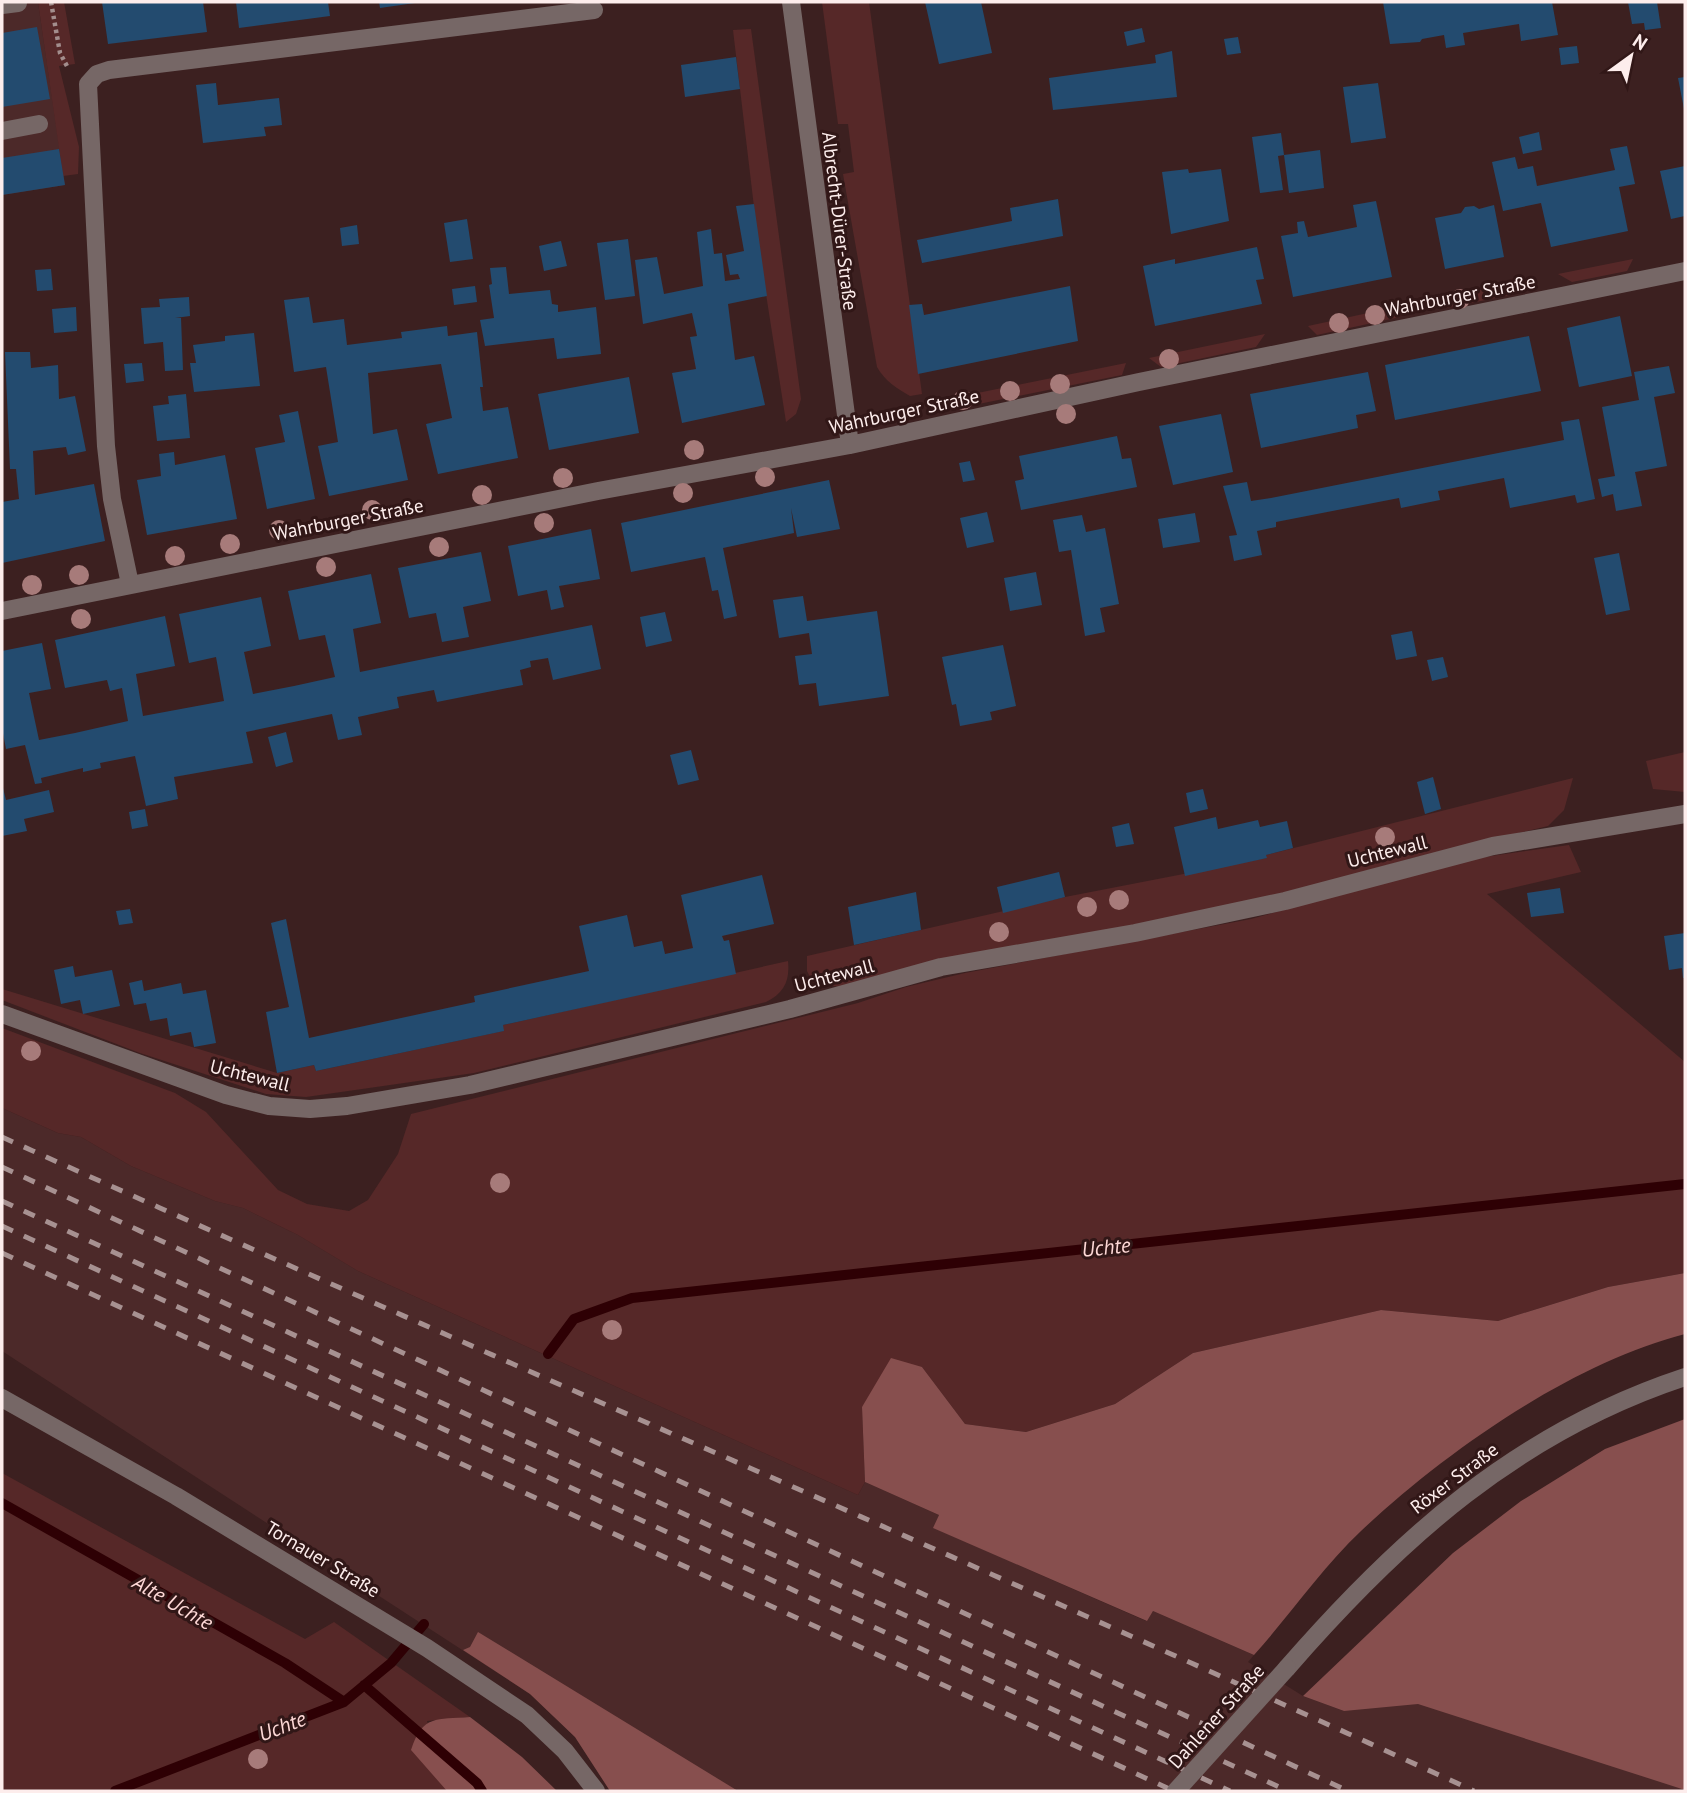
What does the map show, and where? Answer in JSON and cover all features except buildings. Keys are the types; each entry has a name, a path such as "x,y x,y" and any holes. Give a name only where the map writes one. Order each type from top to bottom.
{"street":[{"name":"Albrecht-Dürer-Straße","path":"791,2 850,445"},
{"path":"2,5 18,3"},
{"path":"130,584 113,499 106,446 87,95 89,84 97,74 109,70 594,10"},
{"path":"2,131 39,124"},
{"name":"Wahrburger Straße","path":"2,611 598,491 850,445 1152,379 1685,271"},
{"name":"Uchtewall","path":"2,1014 226,1095 269,1105 310,1109 347,1107 470,1085 790,1009 941,967 1135,933 1285,901 1493,846 1685,814"},
{"name":"Röxer Straße","path":"1287,1668 1407,1540 1465,1493 1568,1427 1624,1400 1685,1377"},
{"name":"Tornauer Straße","path":"2,1398 33,1413 427,1648 527,1715 565,1751 596,1791"},
{"name":"Dahlener Straße","path":"1176,1791 1287,1668"}],"path":[{"path":"51,2 60,53 87,95"}],"shaded area":[{"path":"2,2 38,2 65,185 2,195"},
{"path":"38,2 64,2 75,64 59,66 79,147 78,174 63,176"},
{"path":"822,2 869,2 922,394 910,396 905,393 887,380 877,367 843,174 854,172 848,124 838,124"},
{"path":"751,29 801,399 796,414 786,422 759,249 733,30"},
{"path":"1633,259 1627,271 1572,282 1558,274"},
{"path":"1519,282 1510,295 1447,308 1432,300"},
{"path":"1405,305 1400,317 1317,335 1308,326"},
{"path":"1265,334 1256,347 1161,367 1149,358"},
{"path":"1126,363 1122,375 954,409 943,400"},
{"path":"1685,752 1685,792 1653,789 1646,761"},
{"path":"1573,778 1564,810 1548,826 1413,858 1279,895 841,987 813,983 807,971 807,956 1065,897 1266,858 1266,855"},
{"path":"1569,845 1581,872 1487,894 1685,1062 1685,1273 1608,1287 1498,1321 1381,1310 1193,1353 1115,1404 1026,1432 965,1424 922,1367 862,1407 865,1482 858,1495 358,1271 298,1235 243,1208 215,1201 131,1166 81,1137 58,1133 2,1108 2,1028 175,1093 206,1112 278,1190 307,1204 349,1211 368,1200 398,1154 411,1114 858,1003 906,987 965,973 1251,919 1470,859"},
{"path":"788,961 788,975 784,986 766,1002 474,1073 306,1097 266,1094 140,1053 2,1000 2,989 277,1073 314,1065 316,1071 503,1031 503,1025"},
{"path":"2,1108 58,1133 81,1137 131,1166 215,1201 243,1208 298,1235 358,1271 858,1495 865,1482 939,1515 934,1528 1146,1621 1153,1611 1254,1655 1248,1662 1303,1696 1344,1711 1685,1500 1685,1791 610,1791 575,1737 530,1694 2,1351"},
{"path":"1685,1273 1685,1334 1642,1348 1555,1388 1471,1441 1361,1531 1319,1576 1254,1655 1153,1611 1147,1621 933,1528 939,1515 865,1482 862,1407 891,1358 922,1367 965,1424 1026,1432 1115,1404 1193,1353 1381,1310 1498,1321 1608,1287"},
{"path":"1685,1419 1685,1790 1418,1704 1344,1711 1303,1696 1453,1553 1521,1501 1605,1449"},
{"path":"2,1473 305,1639 334,1622 470,1717 427,1721 447,1791 2,1791"},
{"path":"478,1632 738,1791 610,1791 575,1737 530,1694 463,1650 470,1647"},
{"path":"470,1717 522,1757 557,1791 447,1791 411,1750 421,1730 432,1721"}],"waterway":[{"name":"Uchte","path":"548,1354 574,1319 632,1298 1685,1184"},
{"name":"Alte Uchte","path":"2,1503 285,1663 344,1702"},
{"name":"Uchte","path":"115,1791 344,1702 391,1663 424,1624"},
{"path":"364,1685 477,1783 482,1791"}],"railway":[{"path":"2,1137 1107,1625 1474,1791"},
{"path":"2,1167 1348,1791"},
{"path":"2,1201 1288,1791"},
{"path":"2,1226 1230,1791"},
{"path":"2,1253 1174,1791"}]}
